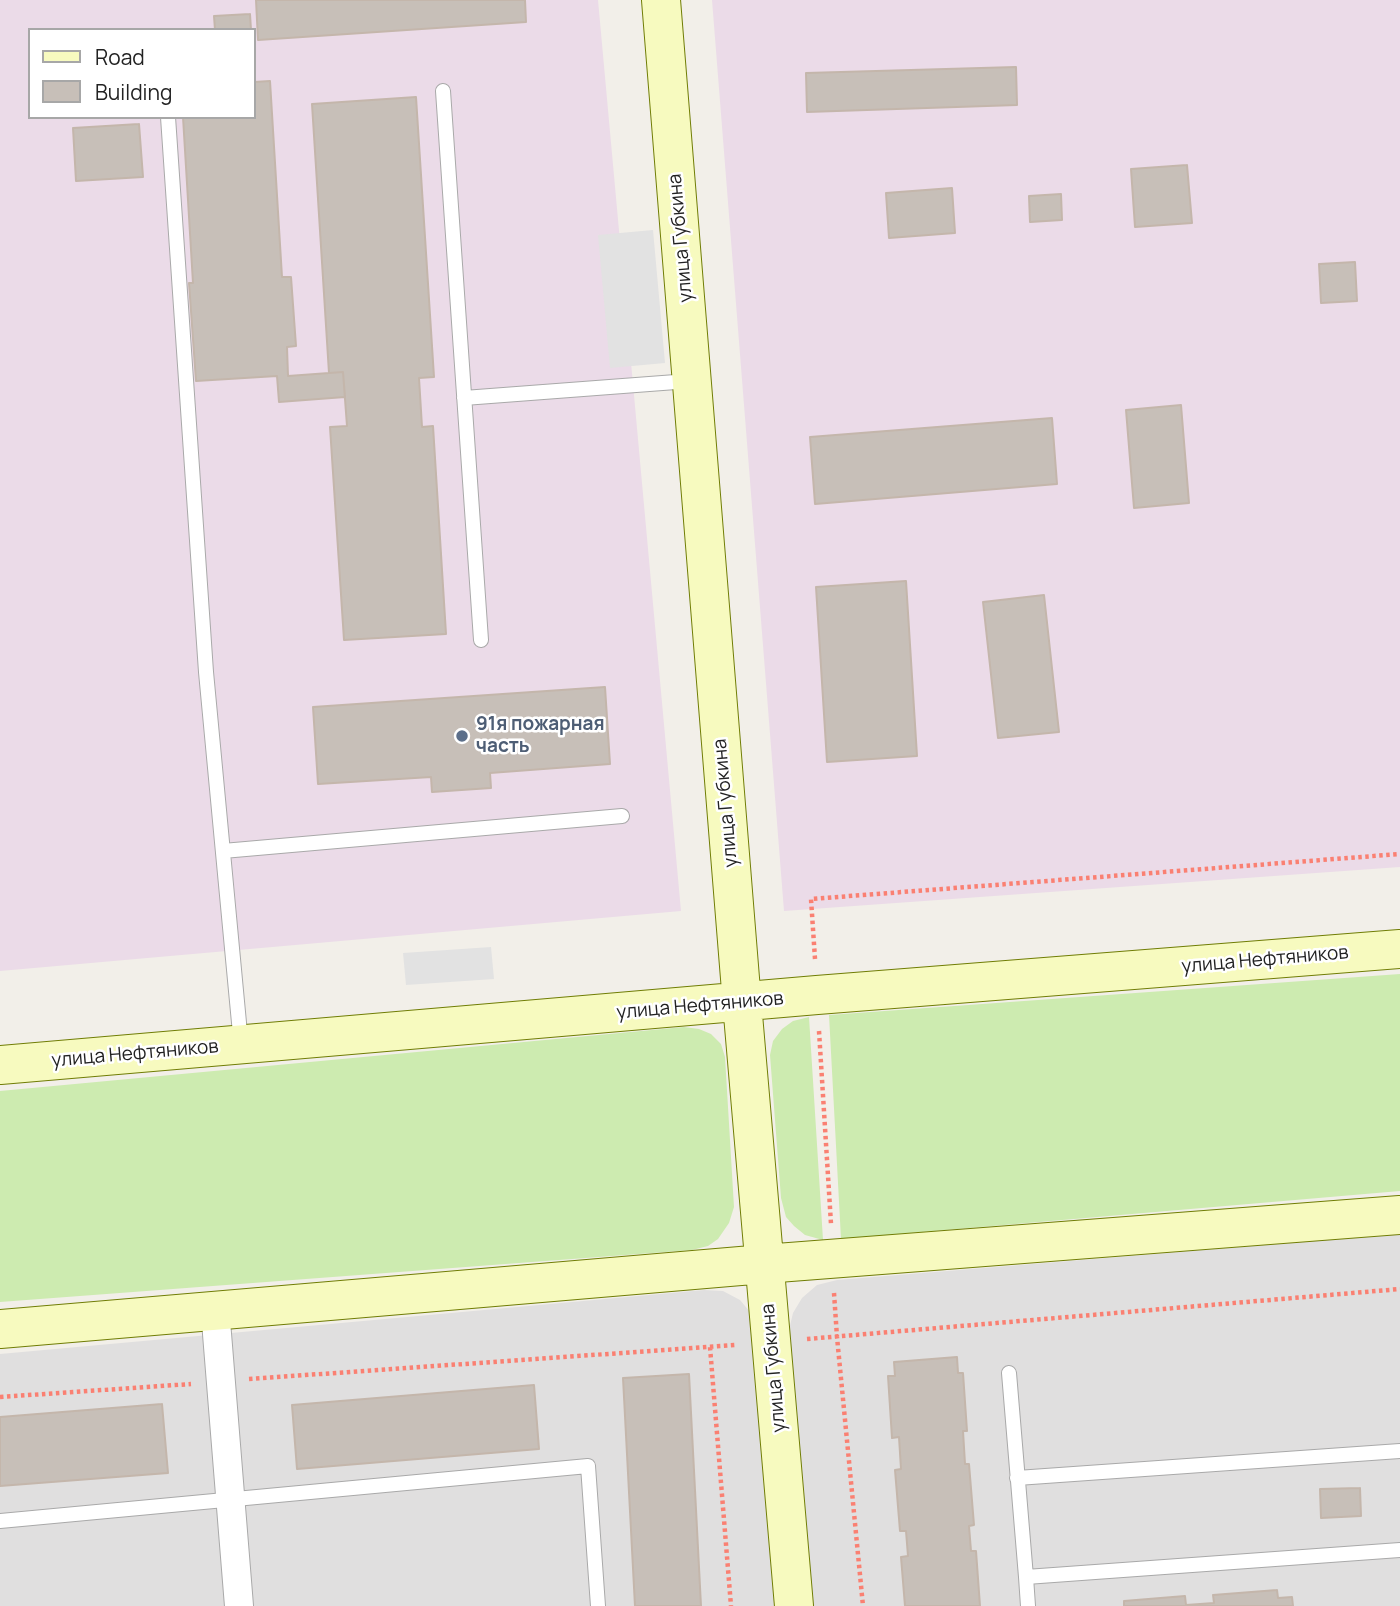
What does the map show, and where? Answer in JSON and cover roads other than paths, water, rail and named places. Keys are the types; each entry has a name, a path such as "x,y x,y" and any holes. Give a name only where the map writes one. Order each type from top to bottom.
{"main road":[{"name":"улица Губкина","path":"661,0 794,1606"},
{"name":"улица Нефтяников","path":"0,1065 1400,949"},
{"path":"0,1329 764,1264 1400,1215"}],"street":[{"path":"215,1310 239,1606"}],"lane":[{"path":"443,91 481,640"},
{"path":"168,119 206,672 241,1046"},
{"path":"464,398 692,381"},
{"path":"223,851 622,816"},
{"path":"1009,1373 1028,1606"},
{"path":"1017,1478 1400,1451"},
{"path":"0,1521 588,1466 598,1606"},
{"path":"1026,1577 1400,1549"}],"place":[{"name":"91я пожарная часть","path":"462,736"}]}
